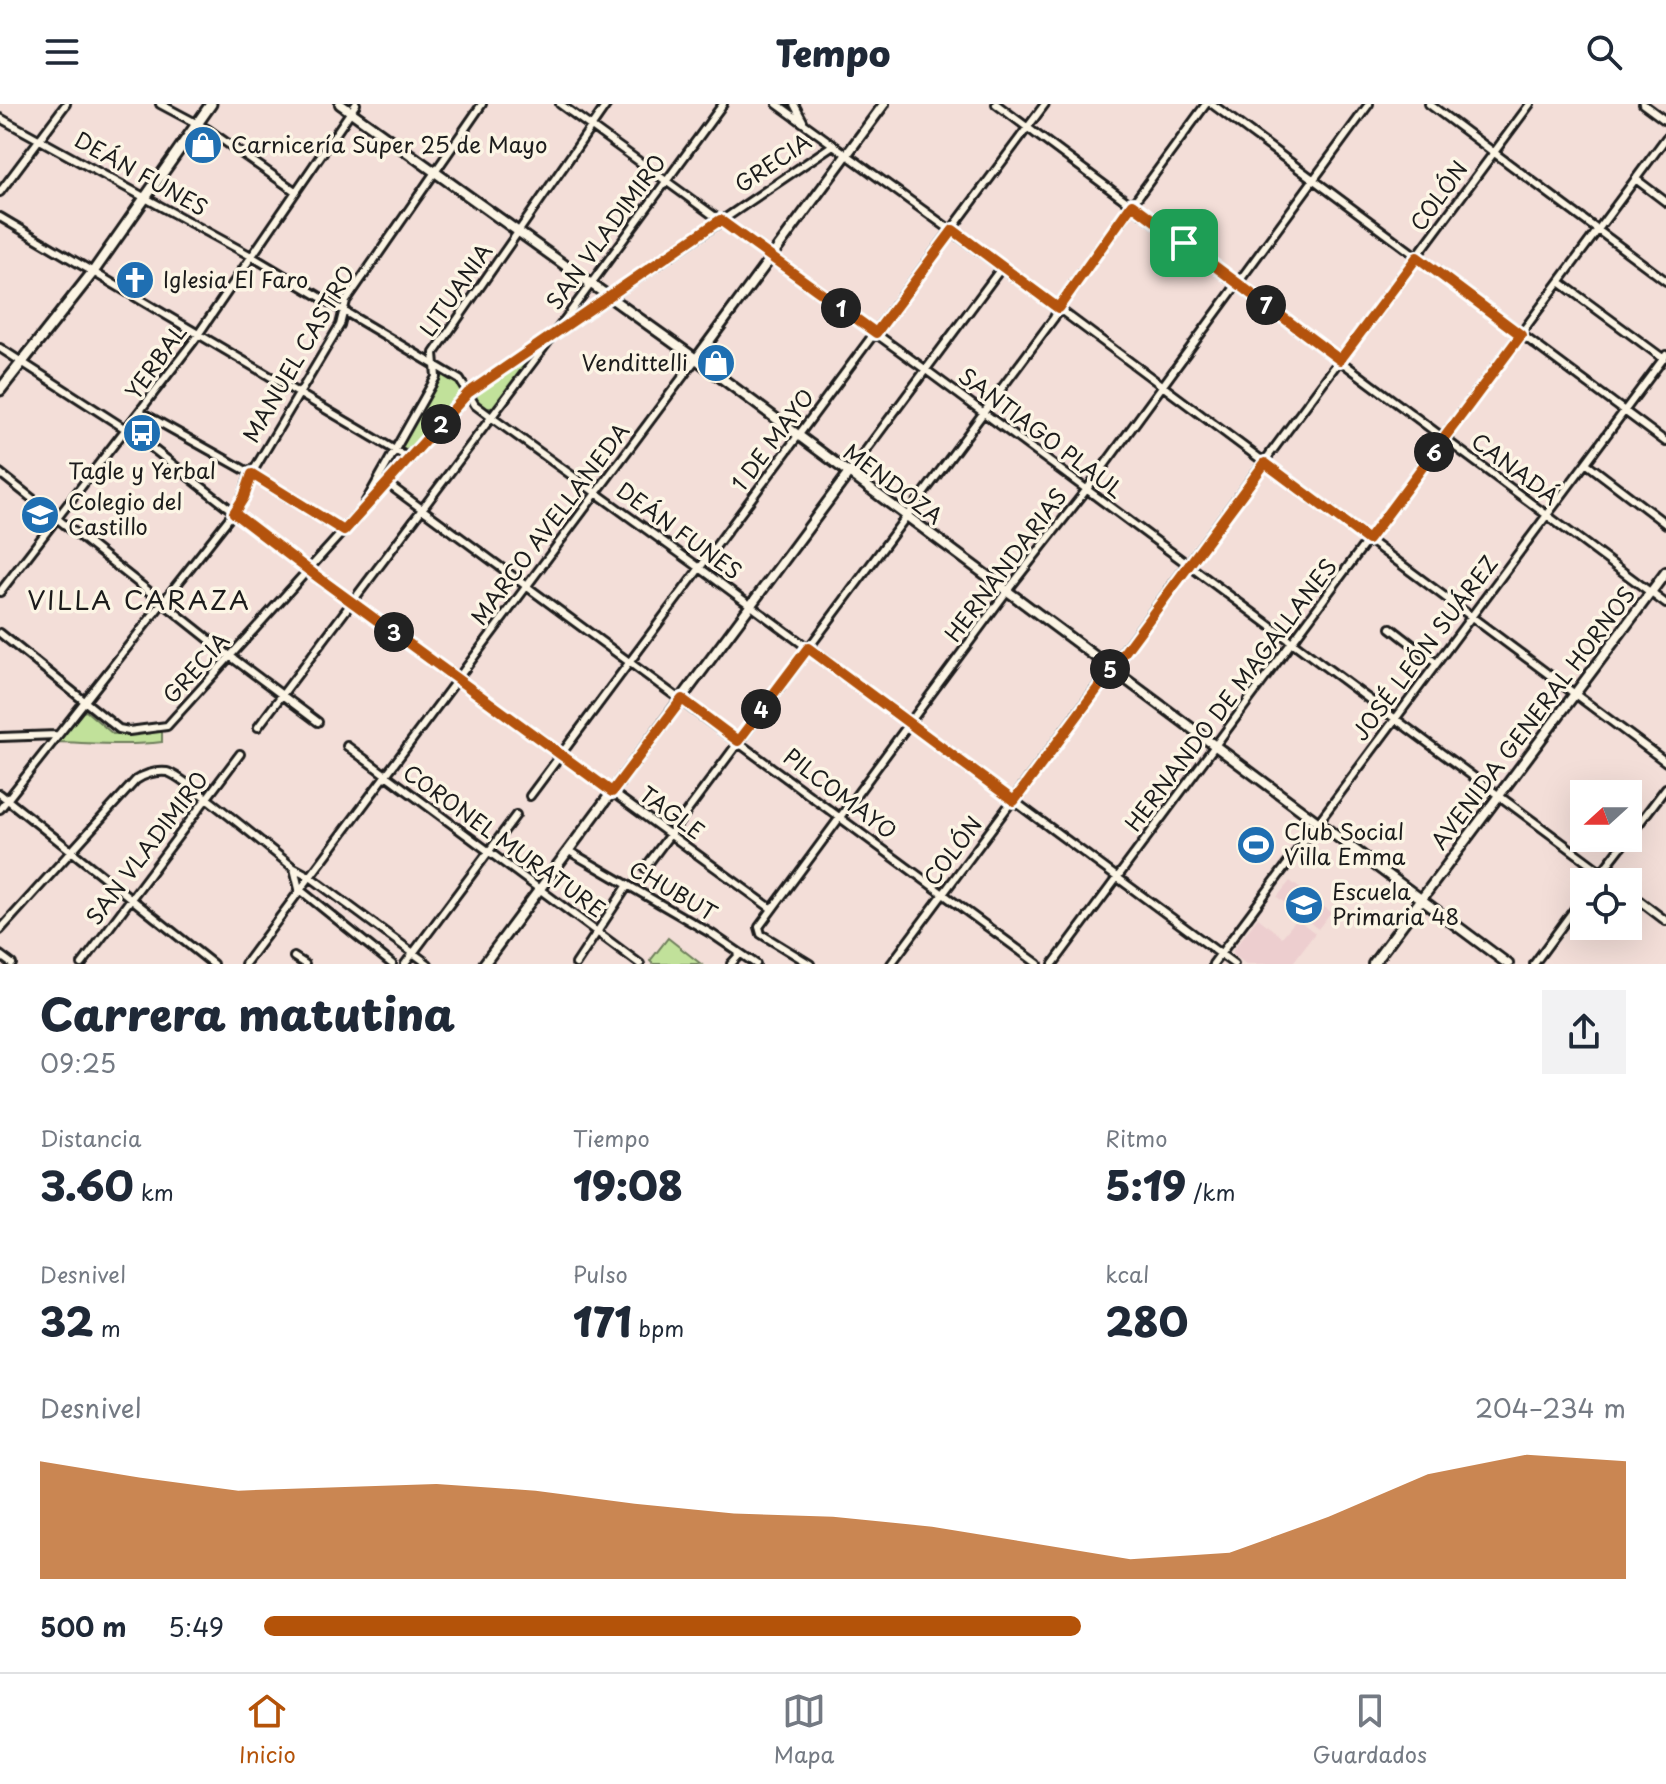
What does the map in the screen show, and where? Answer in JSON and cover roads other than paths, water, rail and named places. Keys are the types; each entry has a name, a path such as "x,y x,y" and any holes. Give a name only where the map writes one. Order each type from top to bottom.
{"main road":[{"path":"0,390 93,272 211,104"}],"street":[{"path":"0,192 42,140 66,104"},
{"path":"160,104 198,124 295,191"},
{"name":"MENDOZA","path":"340,104 353,108 434,172 696,359 1508,964"},
{"name":"MANUEL CASTRO","path":"0,809 234,513 252,474 340,325 346,301 482,104"},
{"name":"SANTIAGO PLAUL","path":"560,104 876,333 1596,868"},
{"name":"LITUANIA","path":"363,508 436,377 434,353 607,104"},
{"name":"SAN VLADIMIRO","path":"258,727 723,104"},
{"path":"777,104 953,230 1666,762"},
{"path":"794,104 804,124"},
{"name":"MARCO AVELLANEDA","path":"245,964 884,104"},
{"name":"CANADÁ","path":"996,104 1666,604"},
{"name":"1 DE MAYO","path":"530,796 1045,104"},
{"path":"645,868 1054,318 1132,204 1209,104 1666,442"},
{"name":"HERNANDARIAS","path":"810,964 759,932 772,909 1007,591 1087,489 1369,104"},
{"path":"1429,104 1666,281"},
{"name":"COLÓN","path":"891,964 1530,104"},
{"path":"1643,104 1666,121"},
{"name":"YERBAL","path":"0,592 198,335 353,108"},
{"name":"DEÁN FUNES","path":"0,118 251,256 460,380 475,405 751,605 1234,964"},
{"name":"HERNANDO DE MAGALLANES","path":"1053,964 1666,138"},
{"name":"GRECIA","path":"85,701 123,730 167,726 468,393 833,145"},
{"path":"1637,180 1666,202"},
{"path":"0,217 410,459"},
{"path":"484,964 1002,267"},
{"path":"1561,283 1665,358"},
{"path":"0,348 128,429"},
{"name":"JOSÉ LEÓN SUÁREZ","path":"1213,964 1665,358"},
{"path":"141,412 252,474 344,531"},
{"name":"TAGLE","path":"128,429 308,570 772,909"},
{"path":"1586,463 1666,524"},
{"path":"0,473 162,603 318,722"},
{"name":"PILCOMAYO","path":"388,484 1038,964"},
{"name":"AVENIDA GENERAL HORNOS","path":"1373,964 1666,572"},
{"path":"1391,628 1436,663"},
{"path":"0,633 85,701"},
{"path":"0,737 57,735"},
{"name":"CORONEL MURATURE","path":"347,746 640,964"},
{"name":"SAN VLADIMIRO","path":"82,964 240,754"},
{"path":"0,930 136,780 148,774 172,774 294,868 428,964"},
{"path":"1642,820 1666,788"},
{"path":"0,794 213,964"},
{"path":"405,964 516,815"},
{"name":"CHUBUT","path":"569,851 756,964"},
{"path":"1605,868 1617,852"},
{"path":"294,868 299,889 392,964"},
{"path":"576,964 628,885"},
{"path":"1642,903 1666,921"},
{"path":"1534,964 1570,915"},
{"path":"731,964 740,954"},
{"path":"0,955 12,964"},
{"path":"294,957 305,964"}],"place":[{"name":"Carnicería Super 25 de Mayo","path":"203,145"},
{"name":"Iglesia El Faro","path":"135,280"},
{"name":"Vendittelli","path":"716,363"},
{"name":"Tagle y Yerbal","path":"142,433"},
{"name":"Colegio del Castillo","path":"40,515"},
{"name":"Club Social Villa Emma","path":"1256,845"},
{"name":"Escuela Primaria 48","path":"1304,905"}],"district":[{"name":"VILLA CARAZA","path":"139,601"}]}
